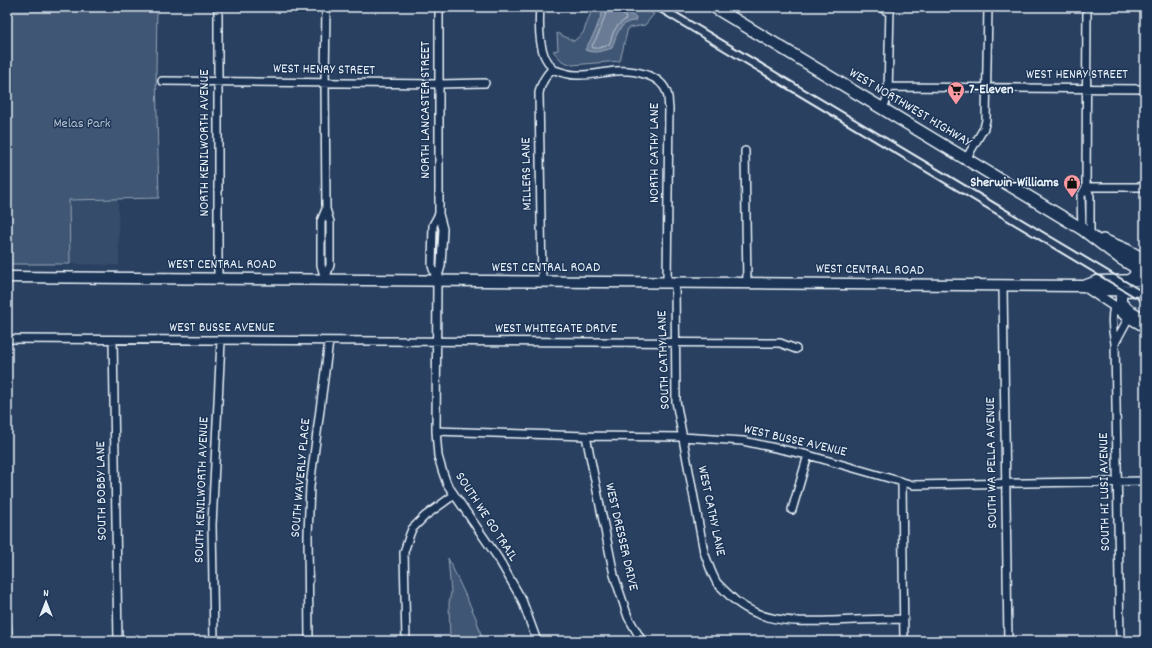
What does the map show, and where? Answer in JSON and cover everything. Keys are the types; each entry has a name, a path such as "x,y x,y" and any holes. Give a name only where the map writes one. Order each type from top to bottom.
{"main road":[{"name":"WEST NORTHWEST HIGHWAY","path":"714,7 1086,231 1145,260"},
{"name":"WEST NORTHWEST HIGHWAY","path":"1086,231 1120,258 1145,273"},
{"path":"1130,280 1136,275 1135,267"},
{"name":"WEST CENTRAL ROAD","path":"7,277 1084,286 1102,290 1145,291"},
{"name":"WEST CENTRAL ROAD","path":"1084,286 1097,281 1145,280"},
{"path":"1123,291 1120,295 1121,303 1128,313"}],"street":[{"name":"NORTH KENILWORTH AVENUE","path":"218,7 218,279"},
{"path":"325,280 321,265 321,221 326,209 326,7"},
{"name":"NORTH LANCASTER STREET","path":"437,281 441,266 443,229 439,214 440,7"},
{"path":"540,7 539,20 542,44 544,54 552,69"},
{"path":"880,7 890,10 889,87 888,97 882,109"},
{"path":"966,159 986,124 988,7"},
{"path":"1086,231 1090,196 1086,187 1087,7"},
{"name":"MILLERS LANE","path":"542,282 539,93 543,80 552,69"},
{"name":"NORTH CATHY LANE","path":"552,69 577,75 618,71 646,75 661,83 667,93 669,116 671,282"},
{"name":"WEST HENRY STREET","path":"162,81 439,84 485,83"},
{"name":"WEST HENRY STREET","path":"889,87 1145,89"},
{"path":"744,152 748,283"},
{"path":"1086,187 1145,187"},
{"name":"SOUTH WE GO TRAIL","path":"437,281 436,431 438,456 447,484 498,558 522,600 537,641"},
{"name":"SOUTH CATHY LANE","path":"671,282 675,342 676,401 682,437"},
{"name":"SOUTH WA PELLA AVENUE","path":"1003,286 1008,641"},
{"path":"1084,286 1114,306 1145,319"},
{"name":"SOUTH HI LUSI AVENUE","path":"1114,306 1112,314 1112,330 1116,343 1120,641"},
{"path":"1128,313 1145,327"},
{"name":"SOUTH HI LUSI AVENUE","path":"1116,343 1128,313"},
{"name":"WEST BUSSE AVENUE","path":"7,339 437,342"},
{"name":"SOUTH BOBBY LANE","path":"113,340 118,641"},
{"name":"SOUTH KENILWORTH AVENUE","path":"214,641 212,525 221,341"},
{"name":"SOUTH WAVERLY PLACE","path":"309,641 308,535 310,486 329,341"},
{"name":"WEST WHITEGATE DRIVE","path":"437,342 780,343 796,349"},
{"name":"WEST BUSSE AVENUE","path":"436,431 586,436 682,437 743,441 808,455 913,485 1145,481"},
{"name":"WEST DRESSER DRIVE","path":"586,436 614,575 628,617 642,641"},
{"name":"WEST CATHY LANE","path":"682,437 704,552 710,569 718,583 734,600 747,609 762,616 784,620 815,621 904,619"},
{"path":"792,510 808,455"},
{"path":"902,483 904,641"},
{"path":"406,641 404,552 412,529 424,516 454,495"},
{"path":"7,624 8,641"}],"shaded area":[{"path":"118,199 119,265 70,264 69,200"}],"green space":[{"name":"Melas Park","path":"7,7 157,7 156,72 159,198 69,200 70,264 7,264"},
{"path":"593,7 642,7 654,14 645,25 628,28 620,61 572,65 562,61 553,51 558,50 557,33 574,41 583,33"},
{"path":"448,558 476,618 483,641 450,641 449,603 451,592"}],"water":[{"path":"604,8 617,9 636,17 635,21 622,26 617,34 612,48 595,52 585,50 595,32"}],"railway":[{"path":"651,7 1145,303"},
{"path":"667,7 1145,293"}],"place":[{"name":"7-Eleven","path":"956,105"},
{"name":"Sherwin-Williams","path":"1072,198"}]}
